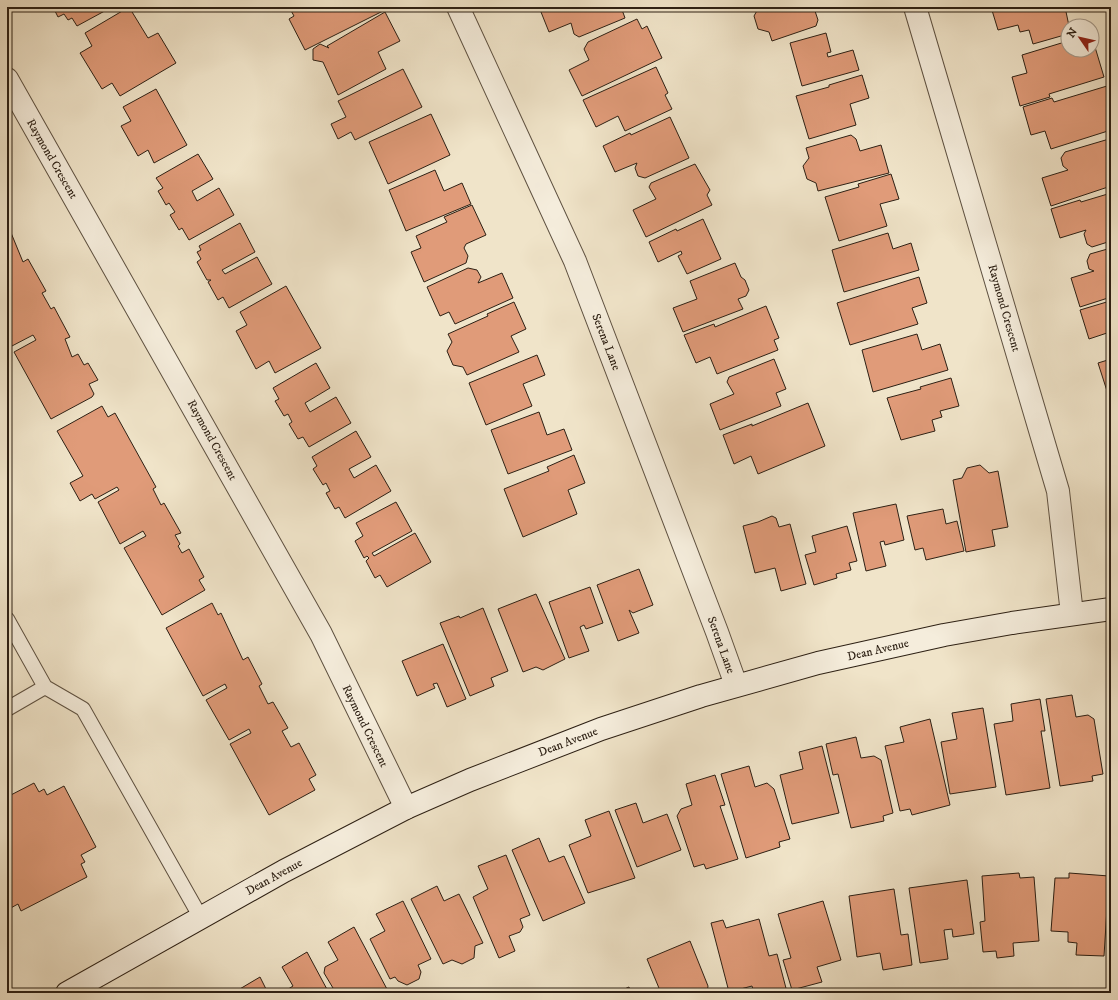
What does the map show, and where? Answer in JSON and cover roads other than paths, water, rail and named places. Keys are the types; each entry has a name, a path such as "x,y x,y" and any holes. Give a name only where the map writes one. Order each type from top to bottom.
{"street":[{"name":"Serena Lane","path":"458,7 575,261 736,685"},
{"name":"Raymond Crescent","path":"915,7 1058,492 1072,614"},
{"name":"Raymond Crescent","path":"7,79 321,634 406,808"},
{"name":"Dean Avenue","path":"67,993 284,871 406,808 470,780 601,729 648,712 736,685 826,662 944,635 1012,623 1111,609"}],"lane":[{"path":"7,619 45,688 83,709 201,918"},
{"path":"7,709 45,688"}]}
